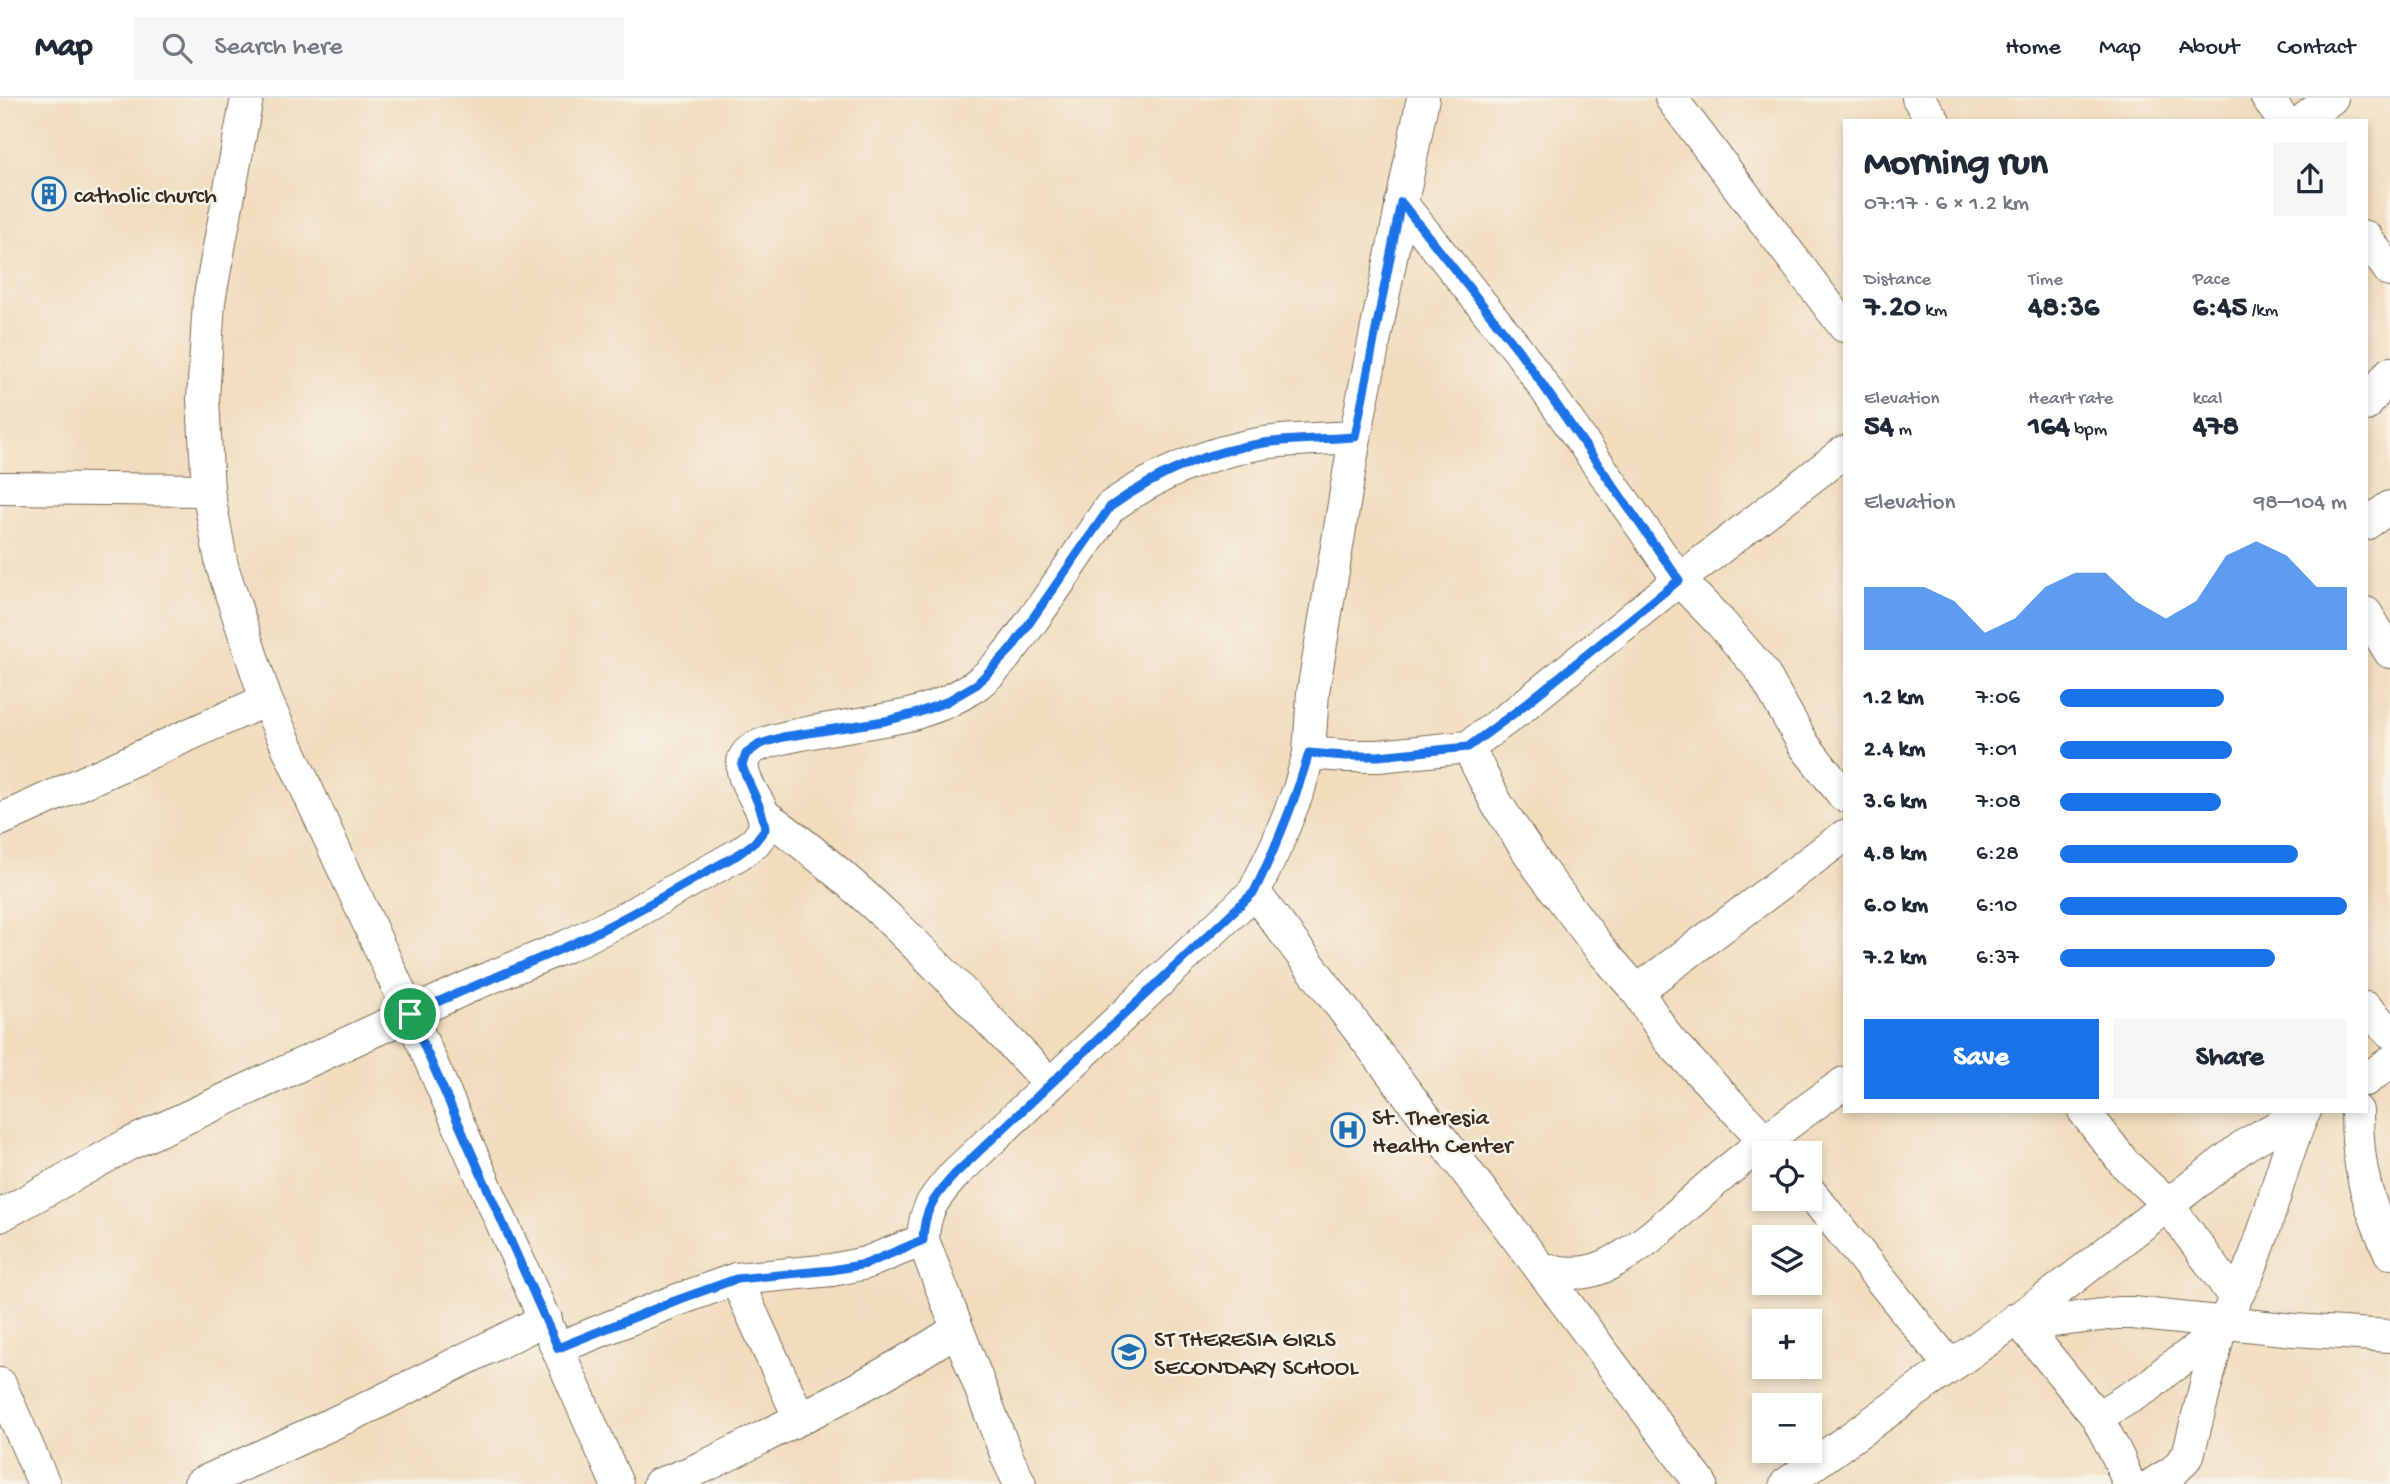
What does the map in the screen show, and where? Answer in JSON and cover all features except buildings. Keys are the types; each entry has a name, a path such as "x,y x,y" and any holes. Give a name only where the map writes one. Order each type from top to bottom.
{"street":[{"path":"247,98 209,301 203,400 208,490 222,566 266,700 410,1014 617,1484"},
{"path":"1020,1484 1007,1459 923,1240 926,1216 933,1199 955,1174 1254,892 1278,844 1299,789 1309,753 1313,692 1355,437 1423,98"},
{"path":"1671,98 1843,325"},
{"path":"1918,98 1933,119"},
{"path":"2267,98 2283,119"},
{"path":"2305,119 2332,98"},
{"path":"1401,202 1519,351 1679,580 1762,671 1804,745 1843,795"},
{"path":"2368,240 2390,271"},
{"path":"2368,402 2390,373"},
{"path":"0,1216 127,1145 410,1014 579,941 624,919 739,854 755,842 765,829 763,814 742,765 746,754 760,744 783,737 885,721 917,713 946,702 977,684 1012,648 1110,507 1133,491 1213,454 1264,443 1355,437"},
{"path":"1309,753 1378,756 1468,747 1843,453"},
{"path":"0,488 208,490"},
{"path":"2368,523 2390,507"},
{"path":"2368,616 2390,652"},
{"path":"0,820 266,700"},
{"path":"1468,747 1497,804 1539,868 1601,950 1637,991 1669,1040 1766,1141"},
{"path":"763,814 797,838 870,900 917,945 1050,1084"},
{"path":"1637,991 1843,837"},
{"path":"1254,892 1702,1484"},
{"path":"2368,1011 2390,1032"},
{"path":"2368,1078 2390,1062"},
{"path":"1777,1141 1843,1084"},
{"path":"2086,1113 2125,1164 2168,1205 2227,1286 2190,1469 2174,1471 2153,1484"},
{"path":"1786,1484 1951,1367 2020,1322 2245,1145 2303,1113"},
{"path":"2097,1417 2149,1386 2218,1324 2256,1257 2290,1142 2304,1113"},
{"path":"2357,1113 2358,1147 2366,1194 2390,1253"},
{"path":"1540,1268 1562,1273 1582,1273 1602,1268 1634,1249 1752,1160"},
{"path":"1822,1207 1951,1367"},
{"path":"558,1348 736,1279 866,1264 923,1240"},
{"path":"736,1279 800,1419"},
{"path":"2062,1287 2098,1301 2117,1313"},
{"path":"2020,1322 2117,1313 2218,1324 2390,1336"},
{"path":"200,1484 373,1405 546,1319"},
{"path":"2020,1322 2097,1417 2129,1484"},
{"path":"659,1484 728,1455 800,1419 914,1358 956,1330"},
{"path":"0,1384 44,1484"}],"place":[{"name":"catholic church","path":"49,194"},
{"name":"St. Theresia Health Center","path":"1348,1130"},
{"name":"ST THERESIA GIRLS SECONDARY SCHOOL","path":"1129,1352"}],"route":[{"path":"1401,202 1519,351 1679,580 1517,711 1468,747 1378,756 1309,753 1299,789 1278,844 1254,892 955,1174 933,1199 926,1216 923,1240 866,1264 792,1275 736,1279 558,1348 410,1014 624,919 739,854 755,842 765,829 763,814 742,765 746,754 760,744 783,737 885,721 917,713 946,702 977,684 1012,648 1110,507 1133,491 1213,454 1264,443 1355,437 1401,202"}]}
